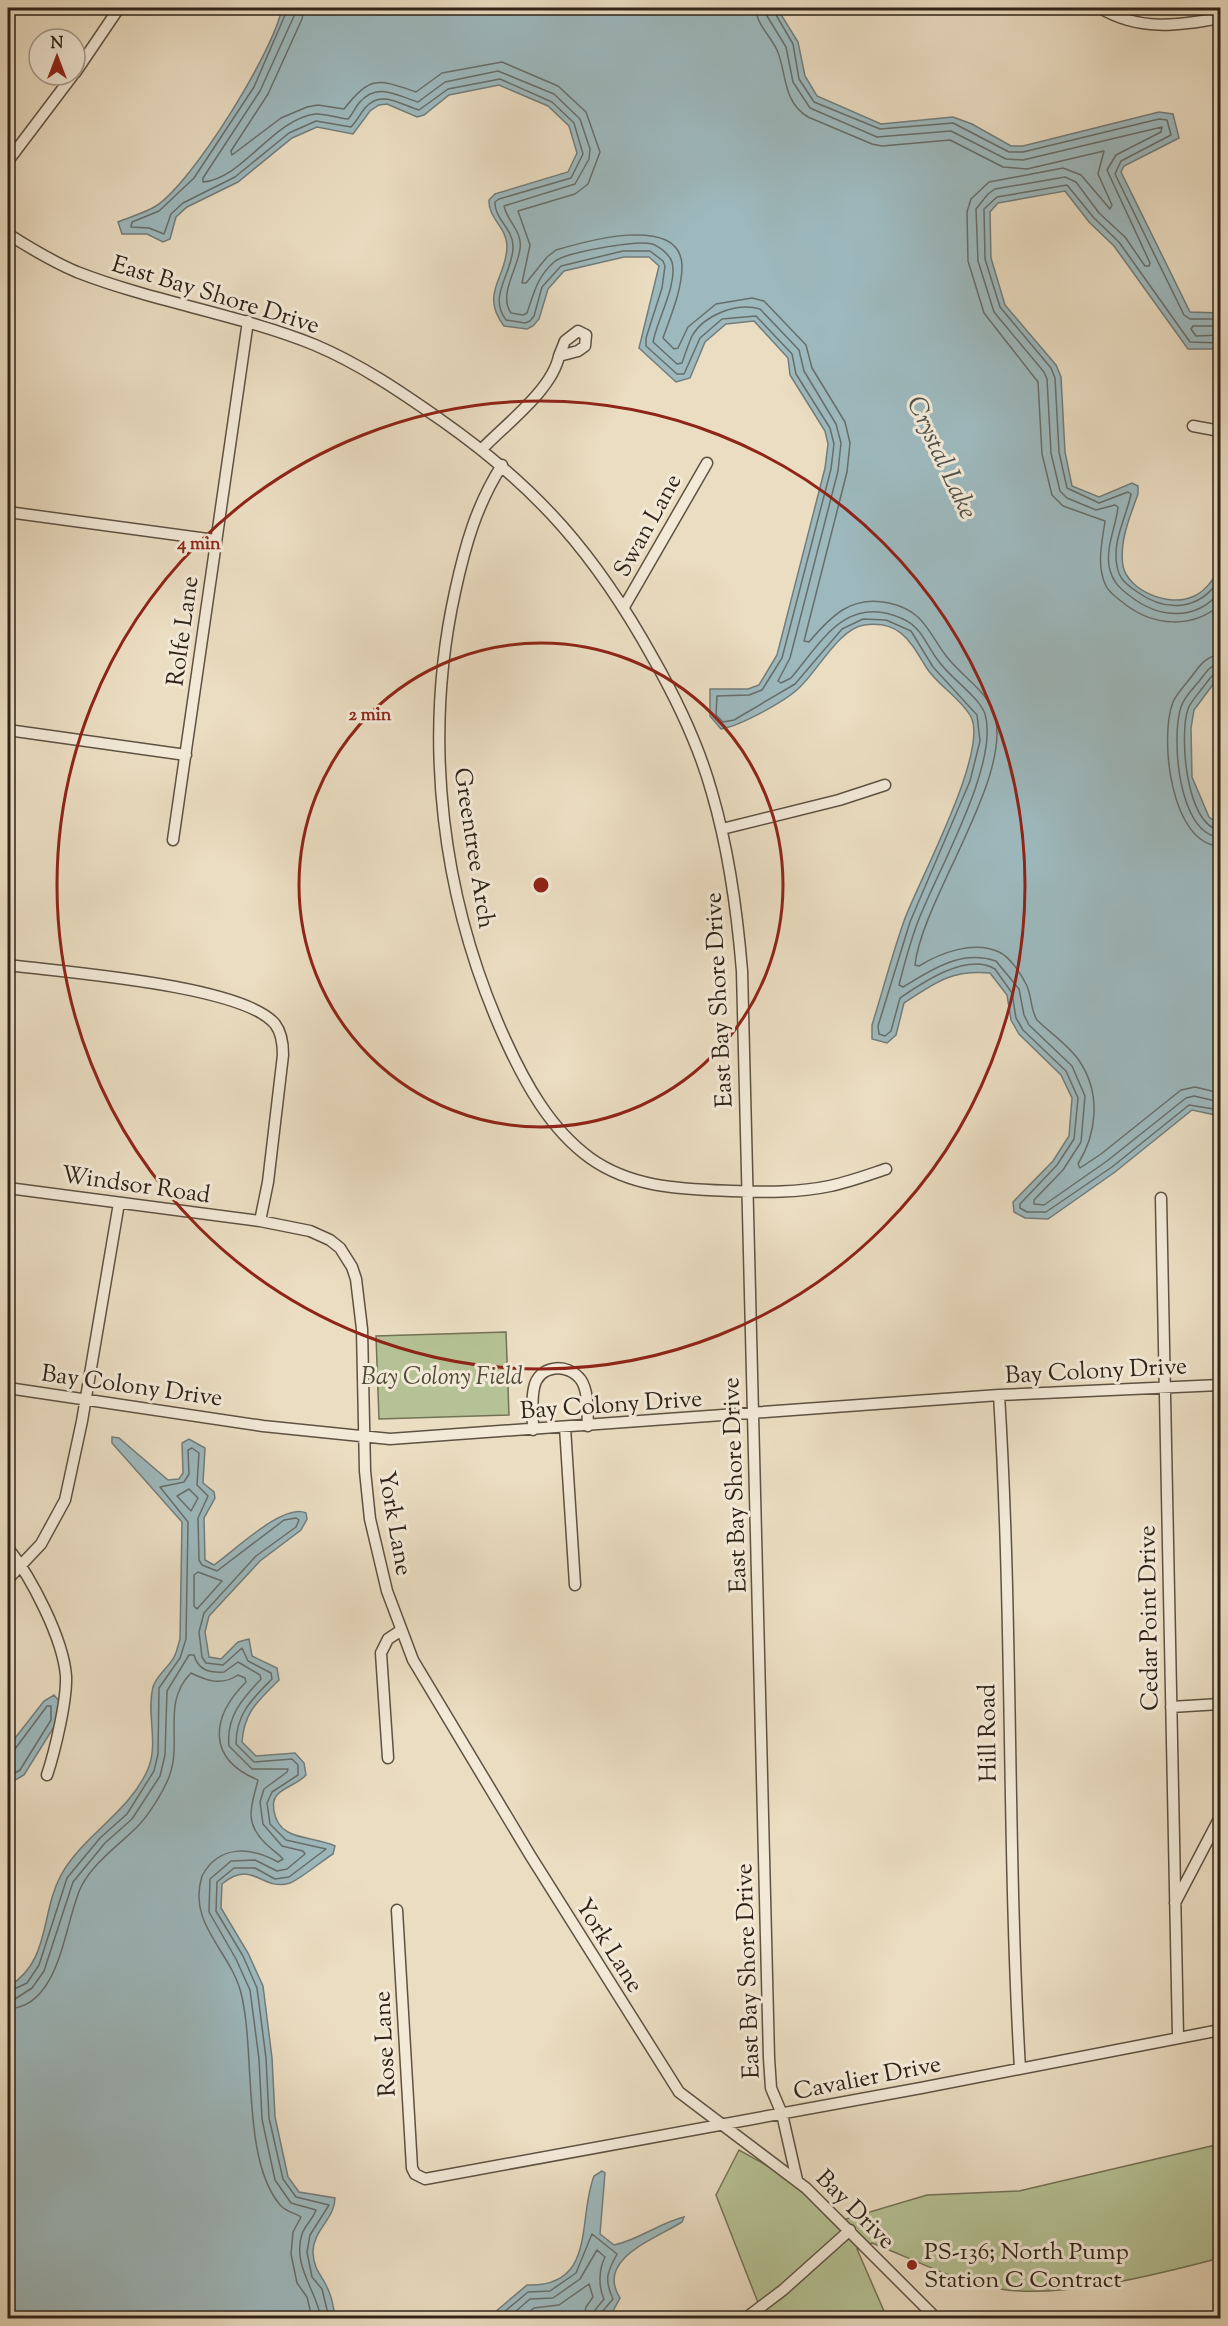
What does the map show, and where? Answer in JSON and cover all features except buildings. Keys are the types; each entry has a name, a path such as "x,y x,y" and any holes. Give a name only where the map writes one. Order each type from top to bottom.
{"street":[{"path":"87,55 119,8"},
{"path":"1100,8 1127,22 1142,25 1184,24 1221,18"},
{"path":"8,161 64,87"},
{"name":"East Bay Shore Drive","path":"8,234 76,271 268,327 345,359 415,401 502,465 570,534 624,607 675,699 712,790 722,829 737,906 742,971 769,2058 771,2088 782,2114"},
{"name":"Rolfe Lane","path":"173,840 248,321"},
{"path":"482,449 543,388 552,376 559,356"},
{"path":"1193,426 1221,431"},
{"name":"Swan Lane","path":"624,607 706,463"},
{"name":"Greentree Arch","path":"502,465 485,491 468,534 450,617 440,698 439,765 443,816 458,904 468,940 512,1053 546,1113 579,1149 613,1172 655,1186 779,1192 832,1186 886,1168"},
{"path":"8,512 216,540"},
{"path":"8,730 186,755"},
{"path":"722,829 839,800 885,785"},
{"path":"8,964 151,984 232,1000 247,1005 271,1020 281,1035 283,1055 268,1182 260,1221"},
{"name":"Windsor Road","path":"8,1188 260,1221"},
{"name":"Cedar Point Drive","path":"1161,1198 1163,1387 1178,2037"},
{"path":"8,1579 23,1566 41,1544 65,1500 119,1203"},
{"name":"York Lane","path":"260,1221 319,1234 340,1248 352,1267 362,1329 365,1471 370,1520 381,1569 400,1631 413,1660 448,1721 667,2074 687,2100 724,2124"},
{"path":"533,1430 534,1388 541,1374 555,1368 571,1371 581,1381 588,1426"},
{"name":"Bay Colony Drive","path":"8,1388 365,1438 533,1430 999,1395 1221,1385"},
{"name":"Hill Road","path":"999,1395 1007,1625 1010,1855 1020,2069"},
{"path":"566,1427 575,1585"},
{"path":"8,1548 23,1566 43,1606 66,1677 52,1761 47,1775"},
{"path":"388,1758 381,1653 388,1640 400,1631"},
{"path":"1171,1707 1221,1704"},
{"path":"1175,1903 1221,1817"},
{"name":"Rose Lane","path":"397,1910 412,2168 415,2174"},
{"name":"Cavalier Drive","path":"415,2174 425,2179 463,2173 1221,2030"},
{"name":"Bay Drive","path":"782,2114 797,2180"},
{"name":"Bay Drive","path":"724,2124 797,2180 937,2318"},
{"path":"746,2319 790,2284 850,2230"}],"green space":[{"name":"Bay Colony Field","path":"506,1332 509,1415 379,1419 376,1336"},
{"path":"1220,2144 1220,2258 1111,2283 1052,2291 1025,2291 1000,2289 967,2281 872,2243 857,2249 887,2318 764,2318 716,2195 739,2150 789,2178 833,2223 927,2195 1019,2191"}],"water":[{"name":"Crystal Lake","path":"282,8 777,8 798,42 805,76 817,96 881,124 953,117 972,124 1011,146 1023,146 1159,112 1173,114 1179,138 1124,166 1121,172 1190,312 1220,313 1220,349 1188,349 1114,246 1089,222 1065,191 998,203 990,212 991,258 1005,305 1056,365 1061,377 1065,452 1072,486 1099,497 1132,483 1138,486 1138,494 1126,529 1123,548 1123,566 1126,575 1133,583 1151,595 1183,600 1205,589 1220,568 1220,675 1194,710 1191,728 1192,777 1209,817 1220,825 1220,1116 1192,1110 1115,1172 1048,1219 1025,1218 1014,1212 1013,1202 1053,1161 1069,1136 1072,1098 1061,1075 1019,1034 1011,1020 1007,995 990,973 965,973 935,983 904,1003 896,1035 887,1043 872,1039 872,1025 904,921 949,818 970,758 974,734 971,717 962,704 931,674 903,634 887,626 876,624 855,628 846,634 800,687 762,712 721,729 710,716 710,689 748,689 759,685 777,655 825,468 828,444 825,431 790,375 788,358 754,321 726,324 705,342 690,378 676,382 639,348 659,266 649,257 624,257 564,271 548,289 539,319 533,326 527,329 504,326 497,314 494,295 506,257 507,246 504,234 491,212 489,200 495,194 568,172 577,153 569,126 548,106 499,85 449,95 424,115 417,117 387,104 379,105 370,111 353,134 317,127 292,138 238,182 187,207 176,217 170,239 163,242 147,234 122,234 118,222 156,206 172,192 210,144 264,54"},
{"path":"112,1437 119,1438 168,1480 179,1479 183,1473 182,1443 189,1439 205,1448 203,1483 214,1492 215,1498 204,1518 205,1560 214,1565 272,1521 297,1512 306,1513 307,1519 301,1530 260,1561 209,1616 205,1632 209,1657 221,1659 238,1642 249,1639 252,1656 277,1668 279,1680 253,1708 243,1732 242,1742 256,1756 295,1753 304,1763 306,1775 282,1791 275,1799 274,1808 277,1821 289,1833 335,1846 333,1854 290,1883 280,1885 242,1874 233,1877 222,1884 221,1908 248,1953 263,1986 272,2058 275,2117 288,2177 299,2192 335,2198 331,2212 316,2238 313,2253 316,2268 330,2294 335,2318 8,2318 8,1987 22,1976 38,1950 54,1890 61,1875 81,1848 140,1785 148,1769 153,1738 151,1697 153,1687 174,1657 180,1639 182,1522 112,1443"},
{"path":"54,1695 59,1701 57,1722 24,1775 8,1784 8,1747 44,1701"},
{"path":"602,2171 605,2173 600,2234 614,2245 684,2217 682,2222 644,2243 622,2261 615,2272 614,2284 620,2298 613,2311 603,2318 488,2318 527,2285 549,2283 565,2275 574,2263 580,2248 594,2176"}],"place":[{"name":"PS-136; North Pump Station C Contract","path":"912,2265"}]}
